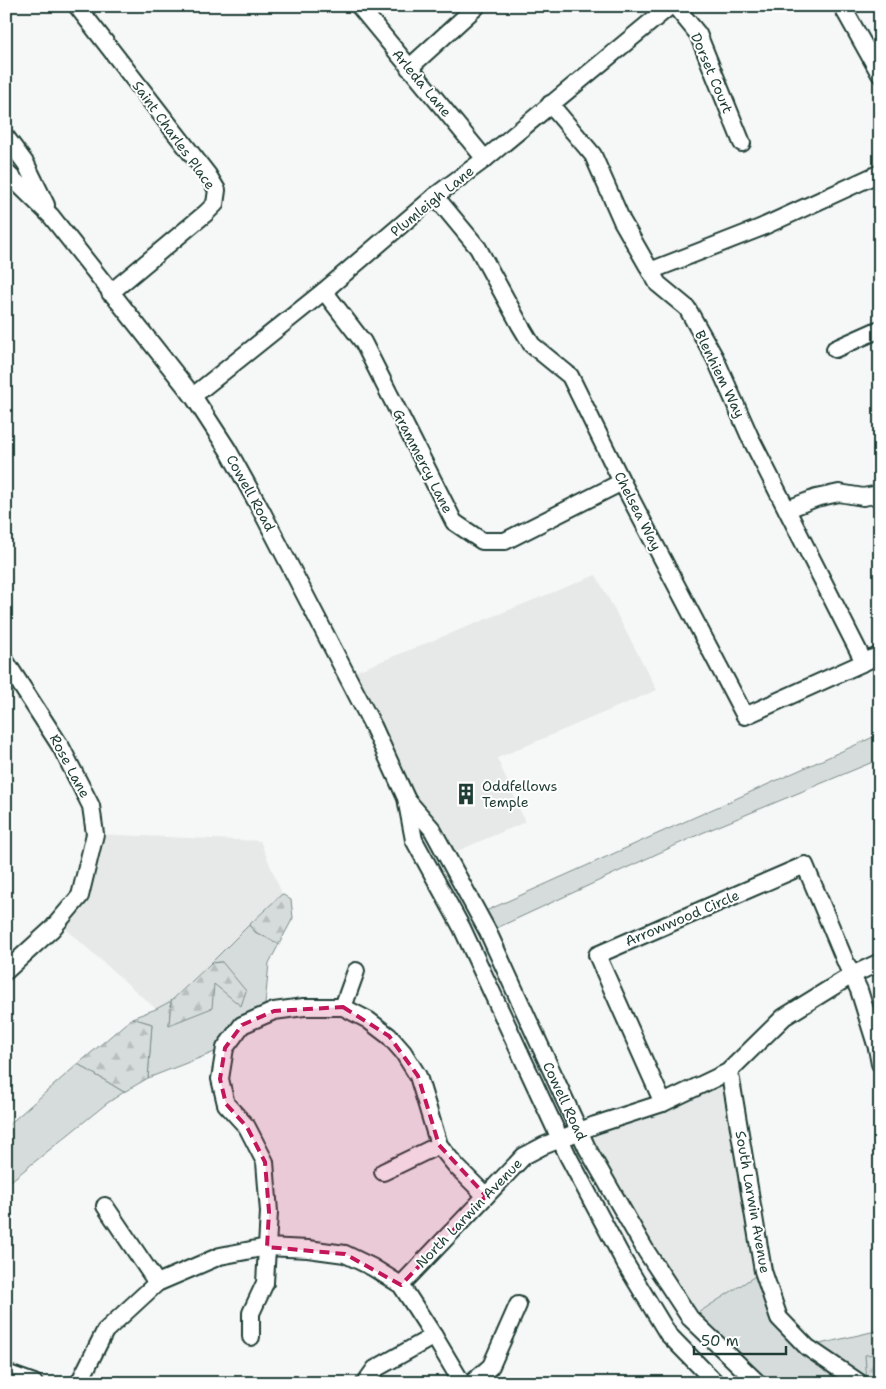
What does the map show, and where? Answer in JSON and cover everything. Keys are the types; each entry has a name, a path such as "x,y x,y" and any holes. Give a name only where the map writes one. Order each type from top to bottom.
{"street":[{"name":"Saint Charles Place","path":"77,6 208,175 217,190 215,204 206,213 110,293"},
{"name":"Arleda Lane","path":"358,6 485,159"},
{"path":"409,68 477,6"},
{"name":"Plumleigh Lane","path":"192,396 324,291 436,196 485,159 670,6"},
{"name":"Dorset Court","path":"675,6 698,34 742,143"},
{"path":"842,6 880,74"},
{"name":"Blenhiem Way","path":"550,104 593,155 622,222 658,284 687,308 715,358 750,437 864,662"},
{"name":"Cowell Road","path":"6,137 26,164 52,216"},
{"name":"Cowell Road","path":"6,172 52,216 192,396 228,450 373,726 406,798 414,840 462,928 560,1140 625,1263 668,1334 716,1383"},
{"path":"650,271 768,225 880,173"},
{"name":"Chelsea Way","path":"436,196 478,248 532,345 570,376 622,482 745,716 880,655"},
{"name":"Grammercy Lane","path":"324,291 362,342 454,522 482,541 505,540 622,482"},
{"path":"835,349 880,329"},
{"path":"788,509 816,498 839,493 863,497 880,494"},
{"name":"Rose Lane","path":"6,662 70,764 91,806 94,834 80,896 52,929 6,971"},
{"name":"Cowell Road","path":"406,798 432,829 488,932 579,1132 646,1251 690,1318 758,1383"},
{"name":"Arrowwood Circle","path":"663,1102 597,955 805,865 852,976"},
{"name":"North Larwin Avenue","path":"401,1285 524,1156 579,1132 663,1102 728,1072 784,1017 852,976 880,962"},
{"path":"343,1007 356,971"},
{"path":"852,976 859,990 880,1064"},
{"path":"251,1337 252,1313 265,1283 269,1212 265,1162 247,1127 226,1104 220,1079 225,1048 242,1025 274,1011 304,1007 343,1007 368,1020 389,1036 404,1052 418,1076 439,1145 456,1166 486,1196"},
{"name":"South Larwin Avenue","path":"728,1072 731,1080 764,1271 779,1318 807,1347 860,1383"},
{"path":"383,1172 439,1145"},
{"path":"105,1206 157,1282"},
{"path":"79,1383 105,1331 157,1282 220,1256 267,1247 308,1249 345,1254 372,1267 401,1285 462,1383"},
{"path":"472,1383 491,1366 518,1305"},
{"path":"364,1383 375,1369 434,1336"},
{"path":"6,1373 34,1383"}],"highlighted area":[{"path":"343,1007 389,1036 418,1076 439,1145 486,1196 401,1285 345,1254 267,1247 269,1212 265,1162 247,1127 226,1104 220,1079 225,1048 242,1025 274,1011"}],"shaded area":[{"path":"596,575 657,690 497,758 525,822 446,856 347,675"},
{"path":"95,834 260,841 282,894 171,1001 156,1009 58,922 80,895"},
{"path":"728,1072 763,1271 690,1318 579,1132"}],"green space":[{"path":"880,734 880,759 702,833 488,932 479,914"},
{"path":"282,894 291,900 293,918 279,944 255,932 249,925"},
{"path":"249,925 255,932 279,944 269,963 264,1015 225,1048 148,1078 152,1024 132,1018 171,1001 169,1025 213,983 222,962 211,963"},
{"path":"222,962 246,991 241,1006 214,984 212,1008 169,1025 171,1001 211,963"},
{"path":"132,1018 152,1024 148,1078 124,1092 78,1064"},
{"path":"78,1064 124,1092 106,1104 6,1185 6,1127"},
{"path":"763,1271 779,1318 807,1347 880,1330 880,1383 758,1383 690,1318"},
{"path":"880,1354 880,1383 867,1383 865,1355"}],"place":[{"name":"Oddfellows Temple","path":"466,794"}]}
